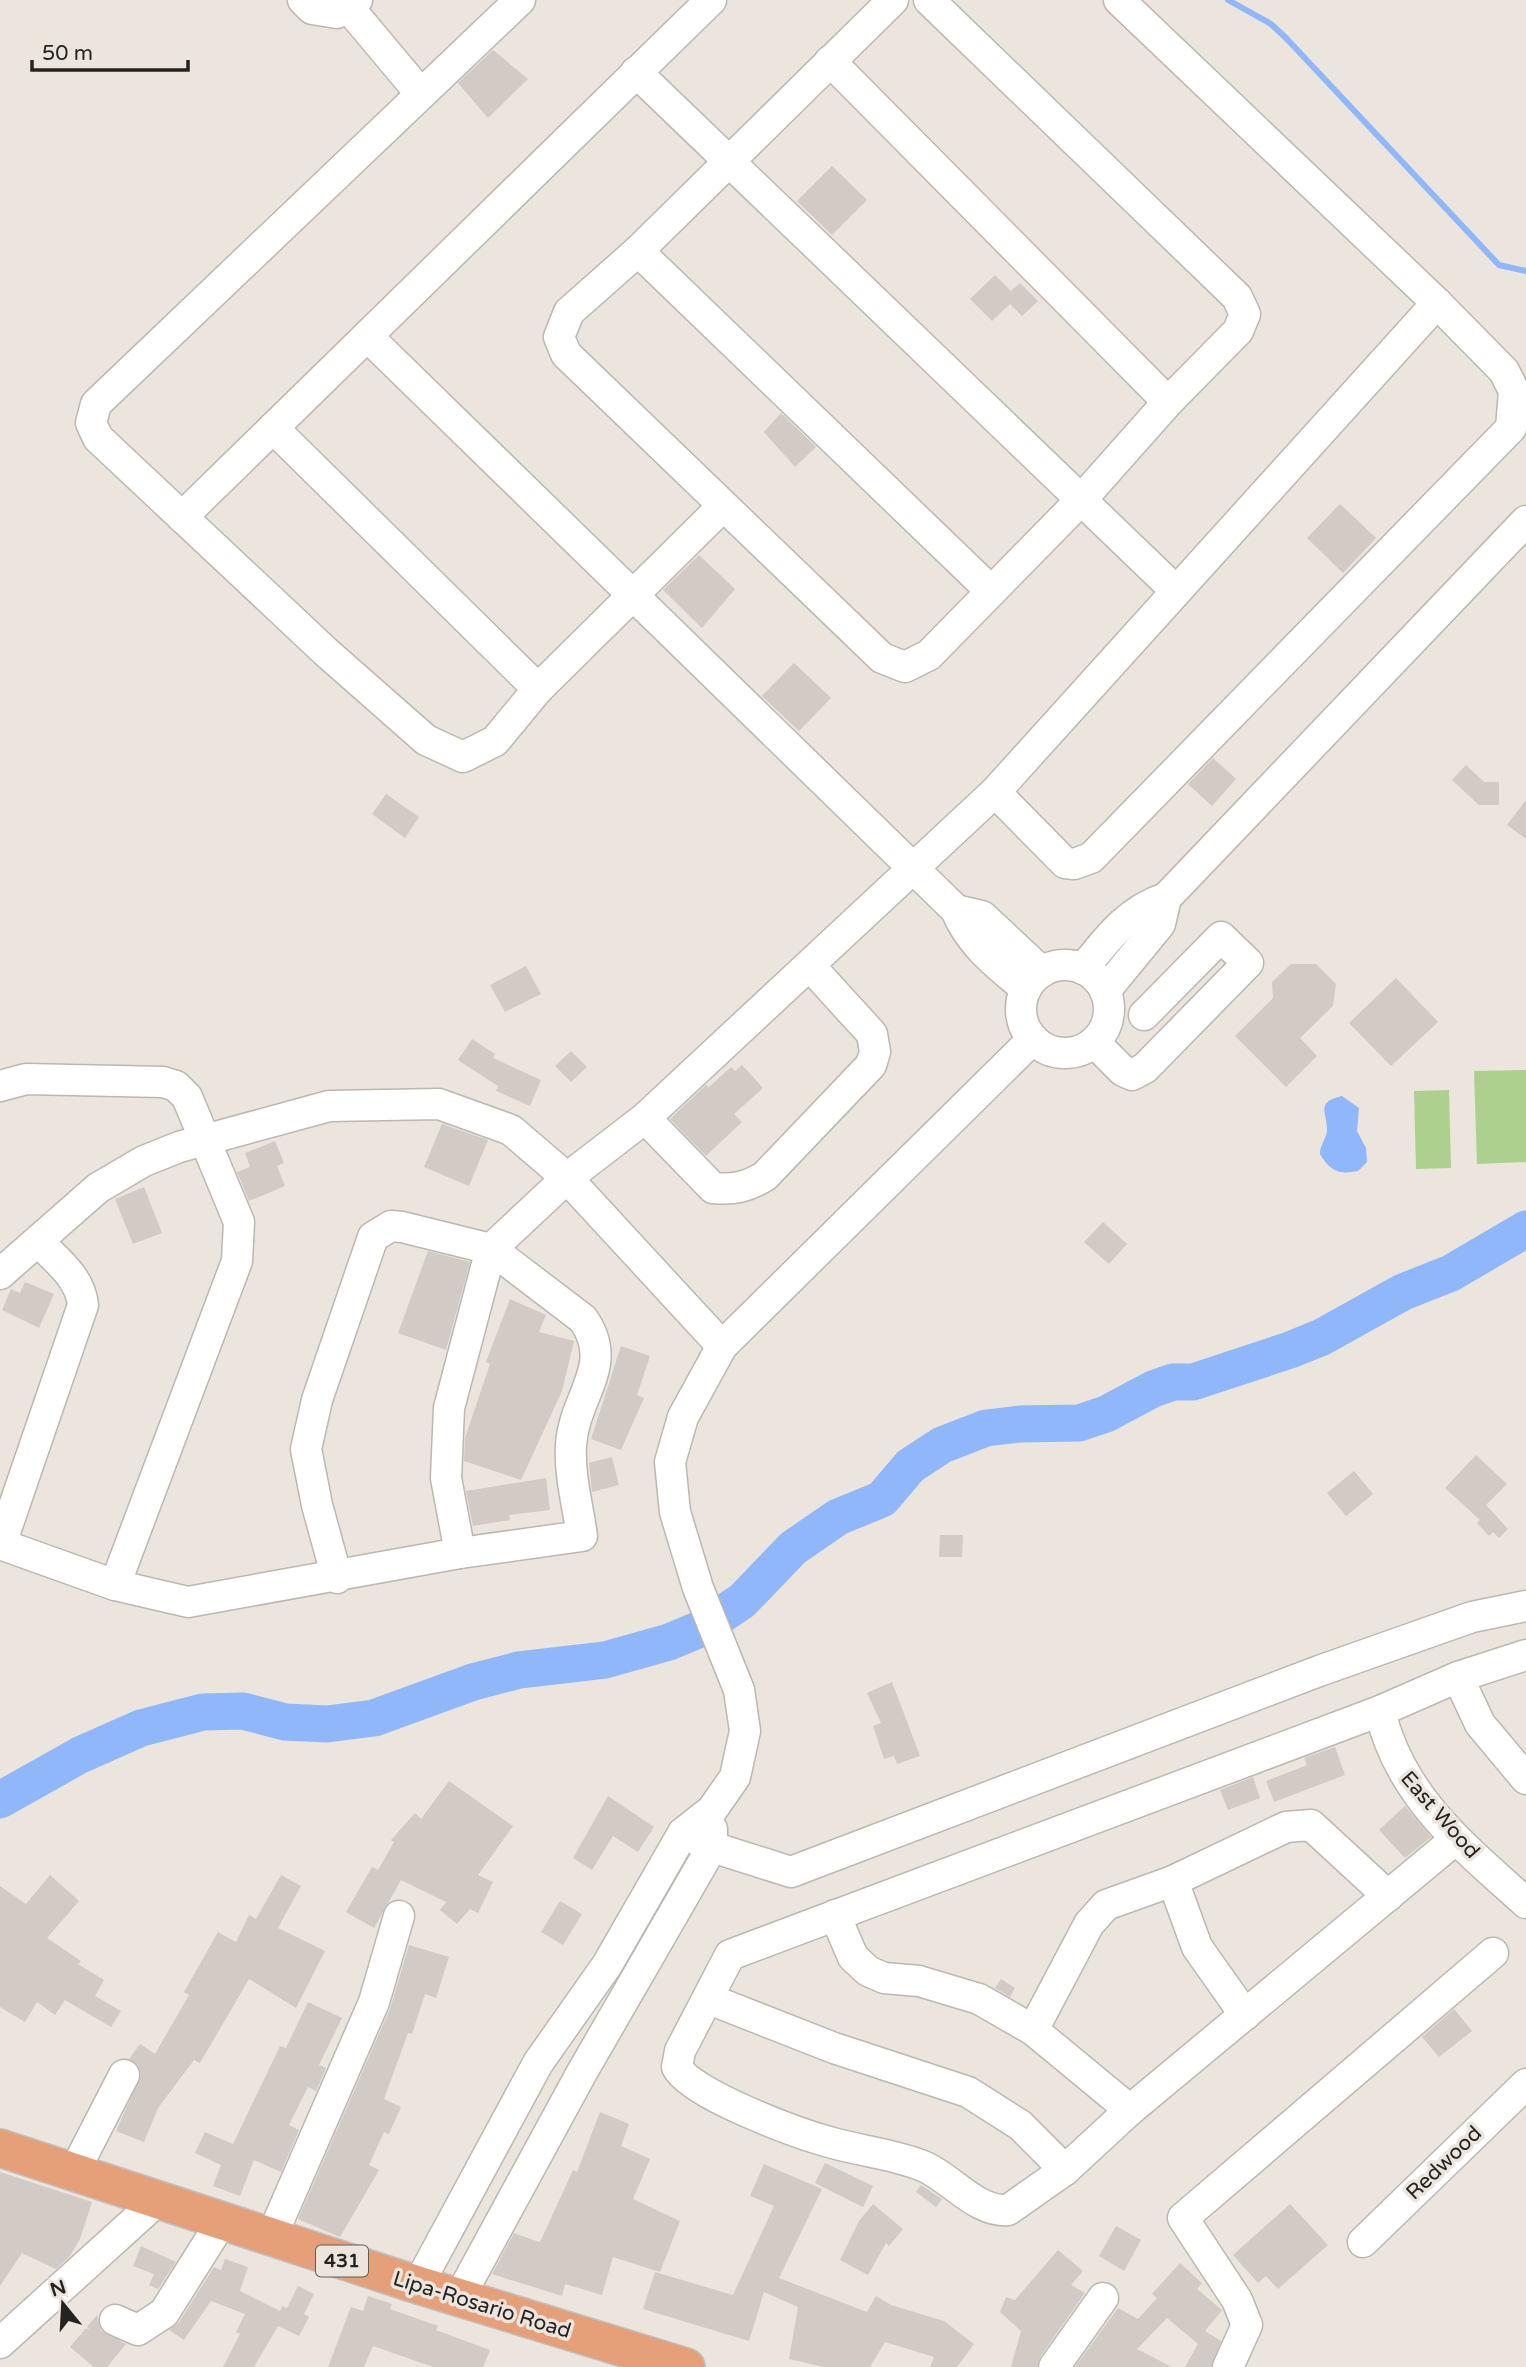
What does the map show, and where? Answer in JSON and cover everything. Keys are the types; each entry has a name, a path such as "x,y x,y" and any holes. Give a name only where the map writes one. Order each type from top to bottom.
{"main road":[{"name":"Lipa-Rosario Road","path":"0,2148 458,2298 687,2367"}],"street":[{"path":"303,0 312,9 322,13 337,13 353,4 421,94"},
{"path":"520,0 96,404 91,423 98,438 326,652 426,740 463,757 495,741 538,689 723,506"},
{"path":"182,517 711,0"},
{"path":"893,0 638,251 569,312 559,337 566,354 882,658 894,665 905,667 929,655 1081,500 1168,402 1238,331 1245,314 1237,297 929,0"},
{"path":"995,792 1065,863 1074,864 1091,858 1511,428 1514,391 1504,372 1437,303 1119,0"},
{"path":"830,61 1168,402"},
{"path":"636,72 1175,590"},
{"path":"638,251 990,591"},
{"path":"460,1553 446,1478 449,1408 491,1249 567,1178 645,1118 995,792 1437,303"},
{"path":"366,336 956,910 982,916 1034,981"},
{"path":"273,428 538,689"},
{"path":"1083,969 1124,921 1144,905 1166,898 1526,521"},
{"path":"1105,991 1160,924 1166,898"},
{"path":"1094,1042 1123,1071 1132,1075 1145,1068 1248,963 1221,937 1144,1015"},
{"path":"1069,965 1083,969 1092,974 1105,991 1108,1019 1094,1042 1069,1053 1056,1052 1033,1039 1021,1016 1034,981 1069,965"},
{"path":"645,1118 713,1188 731,1190 748,1186 765,1175 871,1065 875,1052 872,1034 810,967"},
{"path":"1169,991 1195,1017"},
{"path":"418,2285 538,2063 607,1965 683,1833 712,1810 736,1777 745,1731 739,1690 698,1588 675,1512 670,1462 683,1417 722,1346 1033,1039"},
{"path":"0,1086 26,1079 163,1082 176,1086 187,1097 239,1222 237,1261 115,1585"},
{"path":"0,1274 98,1188 144,1161 206,1140 329,1106 439,1104 511,1130 567,1178 722,1346"},
{"path":"39,1242 80,1287 83,1305 1,1544 115,1585 188,1602 337,1578 460,1553 582,1536 571,1445 598,1349 593,1333 583,1319 491,1249 402,1227 391,1226 373,1237 317,1400 306,1448 317,1505 337,1578"},
{"path":"683,1833 712,1847 790,1872 1319,1671 1472,1617 1526,1606"},
{"path":"1456,1839 1130,2110 1065,2170 1016,2206 1000,2211 926,2167 826,2141 693,2086 681,2076 677,2058 730,1955 1380,1711 1458,1677 1526,1655"},
{"path":"1458,1677 1480,1724 1526,1779"},
{"name":"East Wood","path":"1380,1711 1399,1768 1456,1839 1526,1903"},
{"path":"458,2298 608,2027 712,1847 712,1810"},
{"path":"1033,2030 1089,1924 1106,1905 1173,1881 1286,1827 1302,1824 1318,1830 1388,1896"},
{"path":"1173,1881 1197,1947 1245,2015"},
{"path":"835,1915 853,1958 868,1971 884,1978 919,1981 979,1999 1033,2030 1130,2110"},
{"path":"271,2238 374,2002 399,1916"},
{"path":"1228,2367 1247,2325 1237,2300 1183,2218 1493,1953"},
{"path":"709,1999 834,2048 968,2092 1020,2125 1065,2170"},
{"path":"576,2009 608,2027"},
{"path":"74,2172 124,2075"},
{"name":"Redwood","path":"1363,2242 1526,2084"},
{"path":"0,2343 158,2200"},
{"path":"116,2320 138,2330 164,2313 222,2221"},
{"path":"1054,2367 1103,2298"}],"green space":[{"path":"1526,1070 1526,1162 1477,1164 1474,1071"},
{"path":"1449,1090 1451,1168 1416,1169 1414,1091"}],"water":[{"path":"1342,1096 1359,1108 1357,1131 1366,1148 1367,1162 1358,1171 1336,1170 1327,1164 1320,1154 1327,1131 1325,1105 1333,1098"}],"building":[{"path":"493,50 528,79 488,118 458,83"},
{"path":"832,166 867,200 832,235 797,201"},
{"path":"995,275 1011,291 1020,283 1038,301 1022,316 1010,304 992,321 970,299"},
{"path":"781,413 816,447 795,467 764,432"},
{"path":"1340,504 1376,538 1343,573 1307,538"},
{"path":"699,555 735,589 702,628 663,590"},
{"path":"794,663 831,698 799,731 762,696"},
{"path":"1213,758 1236,779 1212,806 1188,784"},
{"path":"1466,765 1484,782 1499,782 1499,805 1479,805 1452,780"},
{"path":"386,794 419,817 405,838 372,814"},
{"path":"1526,800 1526,839 1507,825"},
{"path":"1291,964 1316,964 1336,984 1333,1006 1300,1038 1317,1056 1286,1087 1235,1036 1273,998 1272,982"},
{"path":"526,966 541,994 505,1012 490,985"},
{"path":"1396,978 1438,1022 1391,1066 1349,1023"},
{"path":"472,1039 495,1054 493,1058 541,1080 530,1106 496,1091 498,1086 458,1060"},
{"path":"571,1051 587,1067 571,1082 555,1066"},
{"path":"742,1065 763,1088 734,1114 742,1122 706,1156 670,1119 706,1085 709,1087 731,1067 735,1071"},
{"path":"442,1124 488,1140 469,1186 424,1167"},
{"path":"275,1141 284,1163 277,1166 285,1186 249,1201 237,1172 250,1167 245,1153"},
{"path":"144,1187 162,1233 133,1244 115,1199"},
{"path":"1103,1222 1127,1244 1109,1264 1084,1242"},
{"path":"428,1251 470,1262 446,1350 398,1333"},
{"path":"25,1282 54,1294 39,1328 2,1310 11,1289 20,1293"},
{"path":"510,1299 546,1315 539,1332 574,1341 562,1391 521,1480 464,1461 465,1438 490,1364 486,1362"},
{"path":"621,1346 650,1356 637,1395 644,1398 621,1450 591,1439"},
{"path":"1476,1455 1507,1484 1486,1505 1508,1529 1499,1538 1493,1532 1489,1536 1477,1523 1480,1520 1445,1488"},
{"path":"612,1457 619,1485 592,1492 589,1463"},
{"path":"1354,1471 1373,1494 1346,1516 1327,1493"},
{"path":"546,1478 550,1510 509,1515 510,1520 473,1526 466,1491"},
{"path":"940,1535 963,1535 962,1557 939,1557"},
{"path":"892,1682 920,1756 897,1764 894,1756 884,1759 873,1726 881,1723 867,1693"},
{"path":"1335,1747 1345,1775 1274,1802 1266,1781 1307,1765 1304,1758"},
{"path":"1253,1777 1260,1798 1228,1810 1220,1790"},
{"path":"449,1781 513,1826 478,1875 493,1882 478,1913 470,1909 457,1924 440,1910 446,1902 401,1880 374,1928 346,1912 372,1867 378,1870 394,1842 391,1840 415,1813 421,1819"},
{"path":"608,1796 654,1827 638,1852 613,1836 592,1870 573,1858"},
{"path":"1405,1806 1431,1837 1405,1858 1379,1830"},
{"path":"50,1875 79,1901 47,1938 81,1961 78,1964 104,1980 95,1996 121,2011 111,2027 65,2000 55,2015 37,2002 25,2022 0,2007 0,1886 26,1904"},
{"path":"281,1875 301,1886 278,1928 325,1951 296,2008 249,1979 200,2063 194,2060 158,2108 144,2142 116,2131 141,2075 138,2065 129,2059 140,2044 155,2054 189,1995 184,1992 218,1932 236,1942 249,1915 256,1919"},
{"path":"560,1901 582,1914 563,1945 541,1932"},
{"path":"409,1945 449,1957 436,1998 425,1994 412,2034 408,2033 384,2099 401,2107 389,2134 384,2132 369,2165 379,2170 340,2237 298,2219 390,2009"},
{"path":"1001,1979 1015,1988 1010,1997 995,1988"},
{"path":"308,2002 342,2018 319,2065 326,2068 316,2091 308,2087 289,2125 299,2130 281,2172 254,2160 240,2196 213,2186 221,2165 195,2153 205,2132 233,2144 280,2046 286,2048"},
{"path":"1454,2009 1472,2031 1439,2057 1422,2037"},
{"path":"600,2112 629,2124 621,2146 650,2159 633,2199 680,2221 660,2272 613,2257 602,2295 565,2284 562,2296 492,2274 514,2233 539,2242 541,2240 573,2170 577,2172"},
{"path":"825,2163 873,2186 863,2207 815,2183"},
{"path":"764,2164 822,2189 779,2278 867,2312 876,2296 891,2305 944,2321 974,2344 957,2367 930,2367 934,2357 885,2342 870,2367 824,2367 789,2359 798,2307 764,2292 749,2341 643,2309 655,2272 733,2295 774,2206 750,2196"},
{"path":"0,2172 92,2202 80,2239 70,2256 56,2269 22,2253 0,2286"},
{"path":"921,2185 942,2199 936,2207 916,2192"},
{"path":"873,2204 903,2229 889,2246 886,2243 868,2275 840,2260 859,2221"},
{"path":"1290,2204 1328,2245 1278,2289 1266,2276 1258,2283 1233,2255"},
{"path":"1116,2226 1141,2240 1124,2271 1099,2256"},
{"path":"141,2246 176,2262 158,2289 149,2285 154,2274 133,2266"},
{"path":"1058,2250 1083,2271 1071,2285 1085,2293 1040,2357 1037,2367 1011,2367 1021,2331 1000,2312 1006,2297 1015,2300"},
{"path":"225,2259 248,2267 240,2291 280,2311 282,2306 287,2308 298,2286 314,2294 304,2314 309,2317 299,2336 278,2326 254,2367 223,2367 240,2334 236,2332 245,2314 211,2301 184,2340 169,2330 179,2322 214,2267 221,2270"},
{"path":"1180,2263 1202,2283 1197,2289 1222,2310 1205,2331 1221,2341 1211,2367 1185,2367 1198,2344 1167,2318 1137,2349 1172,2367 1075,2367 1118,2308 1138,2319 1157,2298 1152,2294"},
{"path":"368,2296 392,2304 390,2309 438,2326 436,2330 490,2350 483,2367 433,2367 373,2346 364,2367 328,2367 351,2307 363,2311"},
{"path":"97,2315 101,2331 126,2344 107,2367 94,2367 70,2347"}],"waterway":[{"path":"1228,0 1271,24 1286,38 1499,265 1526,271"},
{"path":"0,1800 80,1755 141,1728 203,1712 243,1711 285,1722 327,1724 374,1718 473,1682 519,1670 605,1660 669,1642 700,1629 742,1601 793,1548 838,1517 882,1499 910,1466 942,1445 986,1428 1020,1424 1079,1423 1106,1414 1153,1389 1173,1382 1193,1382 1290,1350 1322,1337 1403,1292 1451,1273 1526,1229"}]}
